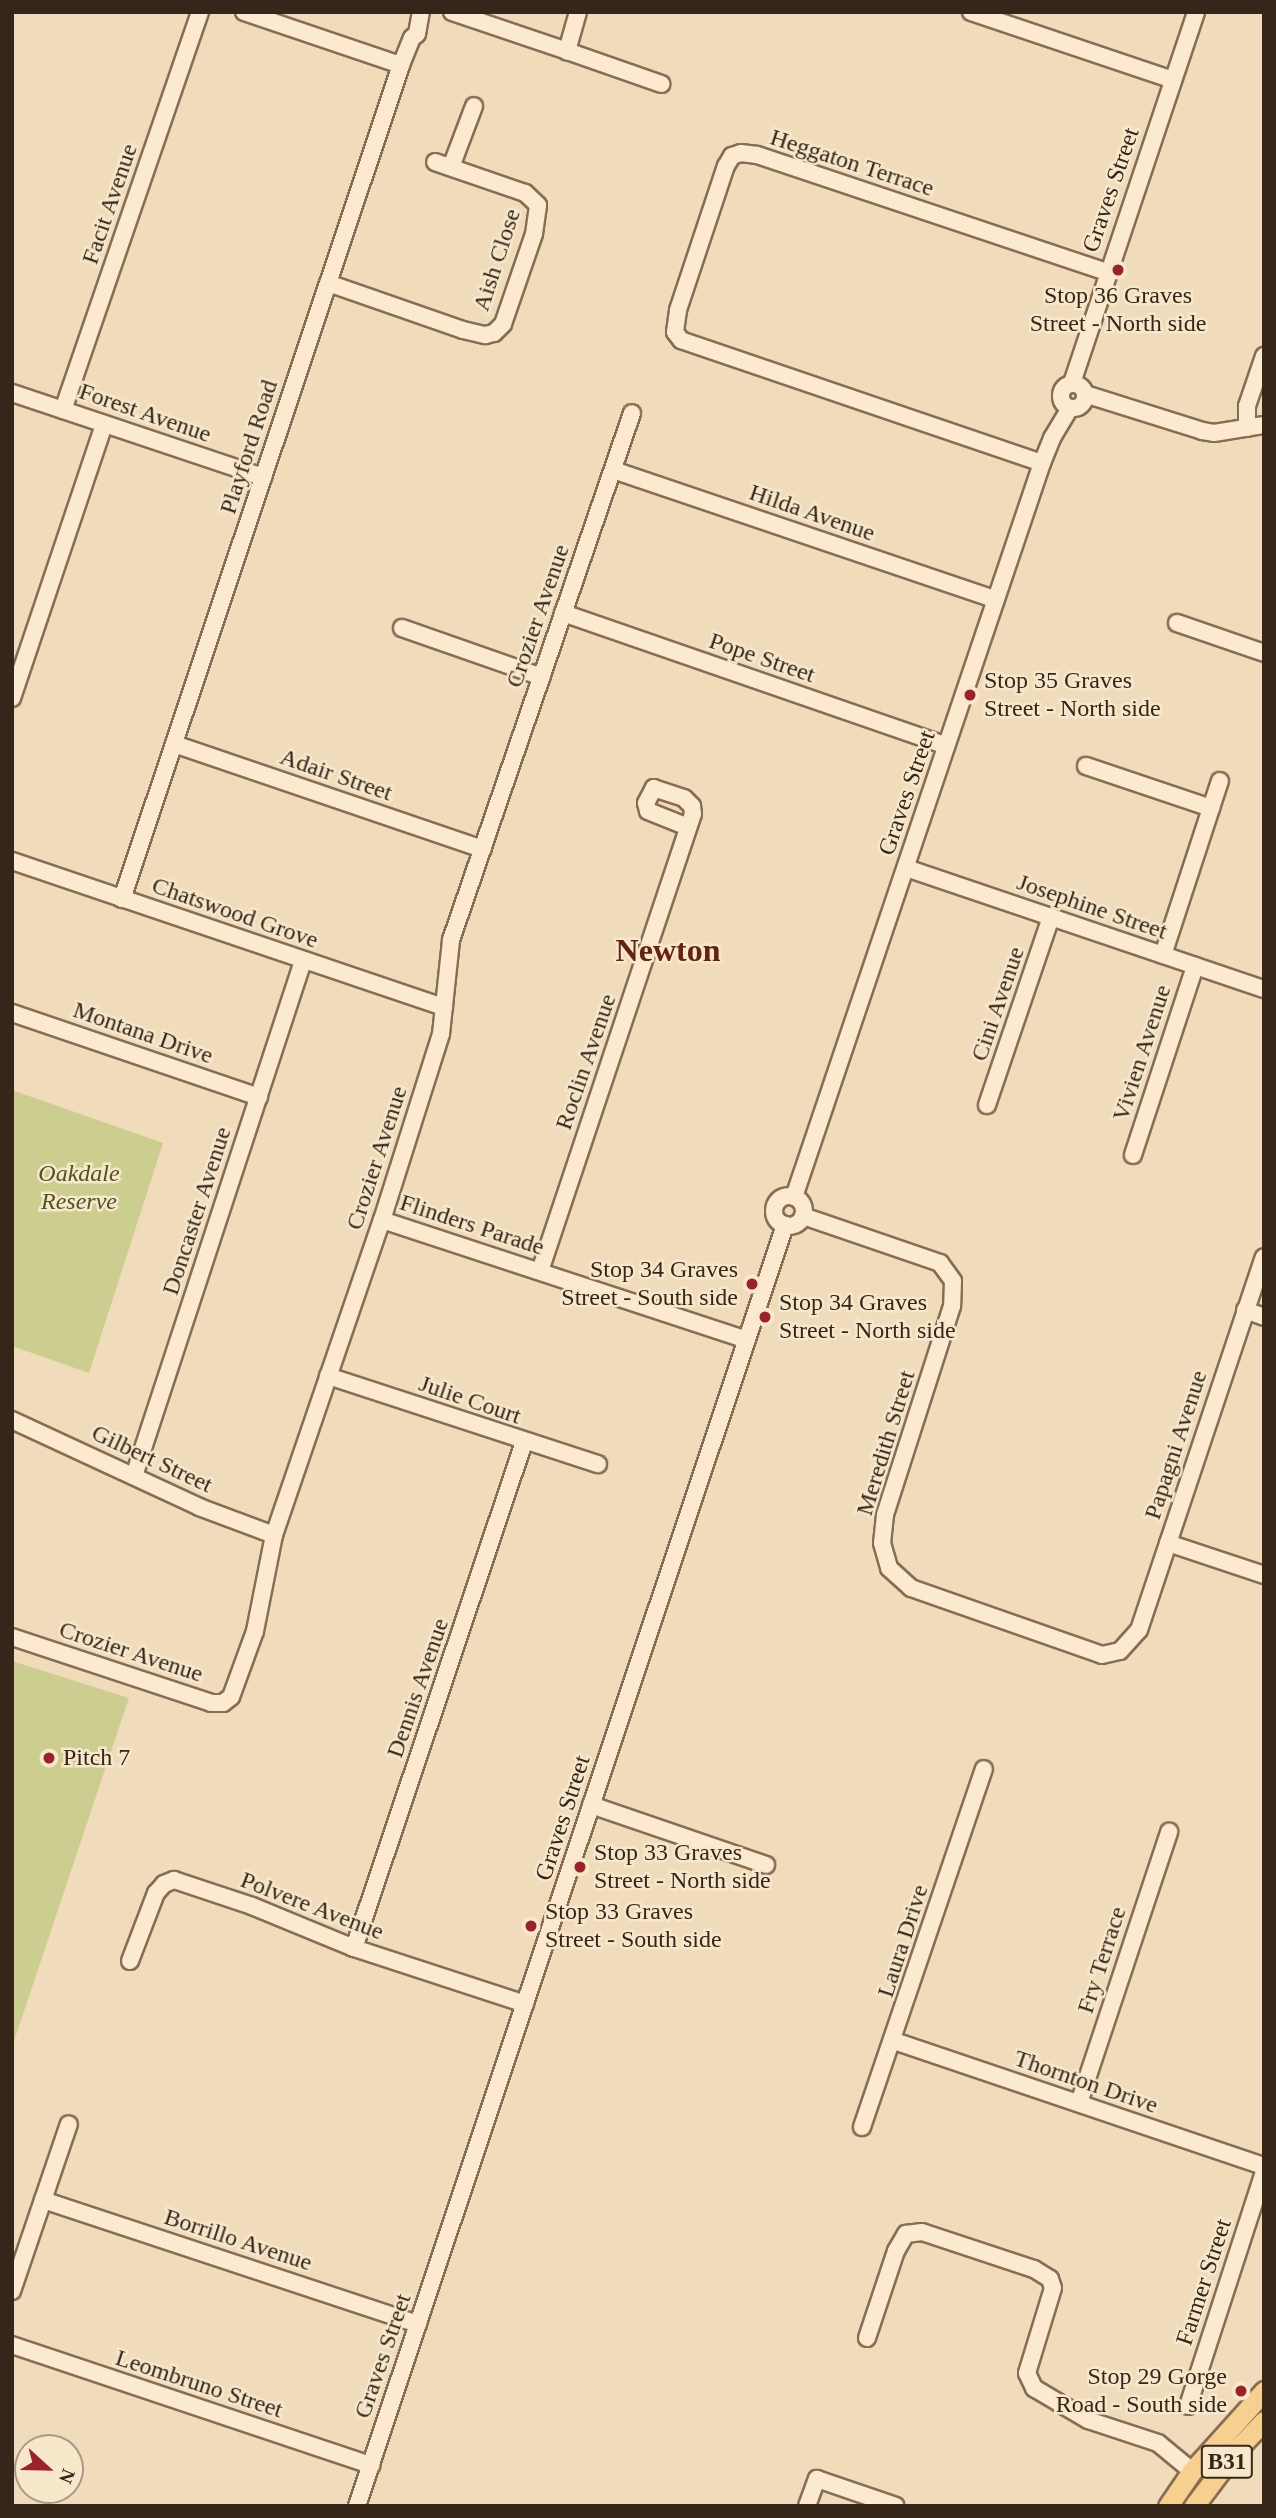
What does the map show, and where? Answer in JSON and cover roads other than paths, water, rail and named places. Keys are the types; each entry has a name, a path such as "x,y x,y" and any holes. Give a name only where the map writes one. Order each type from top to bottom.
{"main road":[{"name":"B31","path":"1168,2506 1192,2471 1263,2394"},
{"name":"B31","path":"1194,2506 1237,2449 1264,2421"}],"street":[{"name":"Facit Avenue","path":"63,410 200,12"},
{"path":"244,12 401,65"},
{"name":"Playford Road","path":"122,899 401,65 412,38 417,34 421,12"},
{"path":"452,12 661,84"},
{"path":"567,51 579,12"},
{"path":"971,12 1173,80"},
{"name":"Graves Street","path":"1072,383 1196,12"},
{"path":"452,167 474,106"},
{"name":"Heggaton Terrace","path":"1042,463 681,340 675,332 678,310 726,166 732,156 741,153 757,155 1107,272"},
{"name":"Aish Close","path":"328,283 463,330 485,335 494,333 503,324 534,234 538,205 525,193 435,162"},
{"path":"1247,428 1247,406 1264,356"},
{"path":"1072,383 1082,387 1085,394 1082,405 1070,408 1064,404 1061,396 1064,387 1072,383"},
{"name":"Forest Avenue","path":"12,393 263,477"},
{"path":"1085,394 1202,431 1214,433 1264,425"},
{"name":"Graves Street","path":"794,1197 1042,463 1052,438 1070,408"},
{"name":"Crozier Avenue","path":"12,1637 211,1703 223,1703 231,1697 255,1630 274,1535 382,1220 441,1034 452,940 632,413"},
{"path":"12,698 104,424"},
{"name":"Hilda Avenue","path":"613,470 996,600"},
{"name":"Pope Street","path":"563,613 946,746"},
{"path":"1177,622 1264,653"},
{"path":"402,628 542,677"},
{"name":"Adair Street","path":"174,744 483,849"},
{"path":"1086,766 1211,808"},
{"path":"1163,955 1220,781"},
{"name":"Roclin Avenue","path":"540,1271 688,827"},
{"name":"Chatswood Grove","path":"12,861 444,1007"},
{"name":"Josephine Street","path":"906,868 1264,989"},
{"name":"Cini Avenue","path":"987,1105 1051,917"},
{"name":"Doncaster Avenue","path":"134,1476 303,961"},
{"name":"Vivien Avenue","path":"1133,1155 1195,966"},
{"name":"Montana Drive","path":"12,1013 259,1097"},
{"path":"784,1197 794,1197 803,1206 803,1216 797,1223 785,1225 776,1217 775,1208 784,1197"},
{"name":"Meredith Street","path":"803,1216 940,1263 953,1281 952,1306 885,1516 882,1543 889,1569 911,1588 1074,1647 1102,1655 1120,1651 1128,1645"},
{"name":"Flinders Parade","path":"382,1220 747,1340"},
{"name":"Graves Street","path":"357,2506 785,1225"},
{"name":"Papagni Avenue","path":"1128,1645 1139,1630 1264,1257"},
{"path":"1245,1310 1264,1317"},
{"name":"Julie Court","path":"328,1376 598,1464"},
{"name":"Gilbert Street","path":"12,1420 199,1507 274,1535"},
{"name":"Dennis Avenue","path":"355,1948 524,1442"},
{"path":"1168,1543 1264,1575"},
{"name":"Laura Drive","path":"862,2127 894,2041 984,1769"},
{"path":"591,1805 766,1865"},
{"name":"Fry Terrace","path":"1079,2103 1169,1832"},
{"name":"Polvere Avenue","path":"130,1961 156,1893 163,1884 174,1880 253,1906 355,1948 525,2004"},
{"name":"Thornton Drive","path":"894,2041 1264,2166"},
{"path":"12,2291 69,2124"},
{"name":"Farmer Street","path":"1188,2406 1264,2172"},
{"name":"Borrillo Avenue","path":"43,2200 418,2324"},
{"path":"867,2338 896,2251 905,2234 922,2232 1034,2269 1050,2279 1053,2288 1027,2373 1034,2388 1088,2420 1158,2443 1192,2471"},
{"name":"Leombruno Street","path":"12,2346 371,2465"},
{"path":"807,2506 817,2479 896,2506"}],"place":[{"name":"Stop 36 Graves Street - North side","path":"1118,270"},
{"name":"Stop 35 Graves Street - North side","path":"970,695"},
{"name":"Stop 34 Graves Street - South side","path":"752,1284"},
{"name":"Stop 34 Graves Street - North side","path":"765,1317"},
{"name":"Pitch 7","path":"49,1758"},
{"name":"Stop 33 Graves Street - North side","path":"580,1867"},
{"name":"Stop 33 Graves Street - South side","path":"531,1926"},
{"name":"Stop 29 Gorge Road - South side","path":"1241,2391"}],"district":[{"name":"Newton","path":"668,950"}],"park label":[{"name":"Oakdale Reserve","path":"79,1188"}]}
